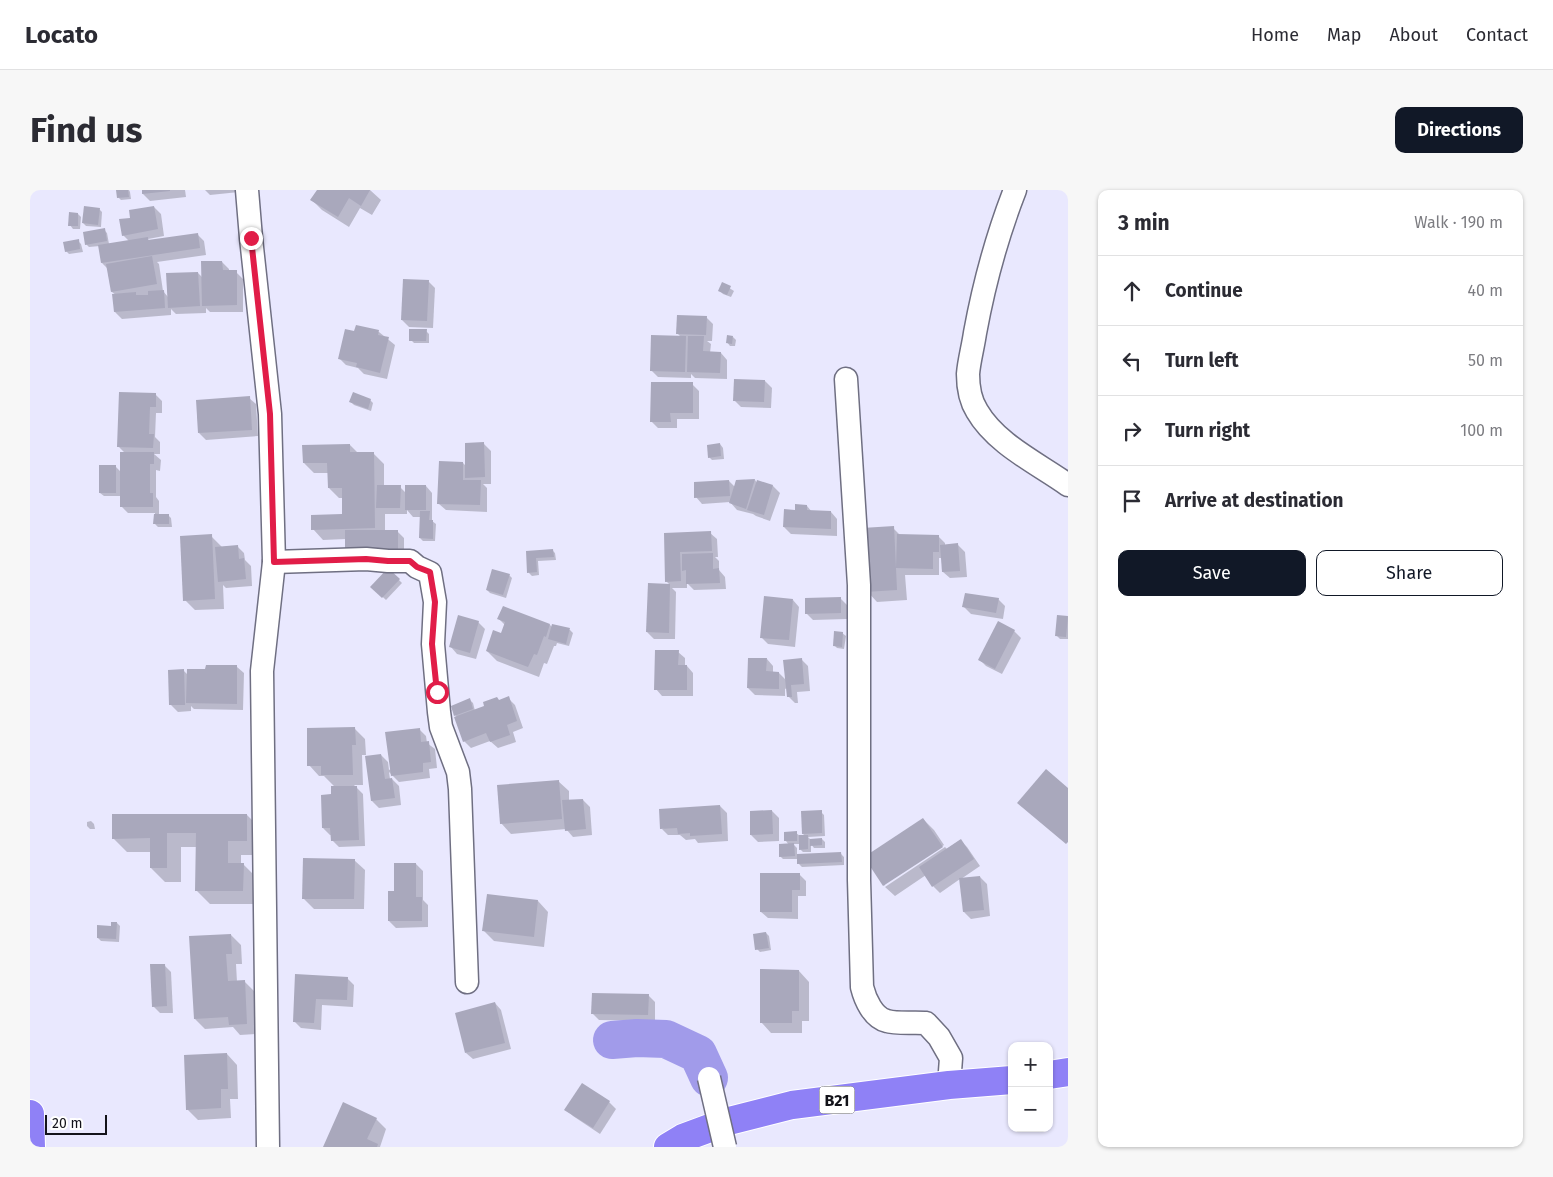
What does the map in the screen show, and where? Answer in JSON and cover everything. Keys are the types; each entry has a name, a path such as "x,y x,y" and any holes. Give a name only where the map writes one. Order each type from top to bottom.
{"highway":[{"path":"1053,1074 1068,1072"},
{"name":"B21","path":"668,1147 683,1138 729,1121 792,1105 948,1085 1008,1080"},
{"path":"30,1114 30,1147"}],"street":[{"path":"247,190 270,414 274,562 262,671 268,1147"},
{"path":"1015,190 1004,218 982,295 968,373 969,389 972,403 998,438 1068,485"},
{"path":"846,379 859,584 862,987 870,1008 886,1021 926,1023 939,1036 951,1058 948,1085"},
{"path":"274,562 366,559 410,561 417,567 430,572 435,602 432,644 441,727 458,772 460,789 468,982"},
{"path":"710,1078 726,1147"}],"building":[{"path":"116,190 128,190 129,197 117,198"},
{"path":"142,190 170,190 170,191 142,194"},
{"path":"317,190 370,190 361,206 349,198 338,217 310,200"},
{"path":"84,206 100,208 98,225 82,223"},
{"path":"154,206 158,229 122,236 119,219 130,218 129,210"},
{"path":"69,212 78,213 78,226 68,226"},
{"path":"105,228 107,241 85,245 83,232"},
{"path":"198,233 200,248 101,263 98,245 148,237 148,240"},
{"path":"79,239 80,249 65,252 63,242"},
{"path":"152,256 157,284 111,292 106,264"},
{"path":"201,261 222,261 223,270 237,270 237,305 202,306"},
{"path":"198,272 200,306 168,308 166,273"},
{"path":"403,279 429,280 427,321 401,320"},
{"path":"722,282 731,286 727,295 718,291"},
{"path":"164,290 165,308 114,312 112,294 136,292 136,295 148,295 148,291"},
{"path":"677,315 707,316 706,335 676,334"},
{"path":"356,325 379,330 378,335 389,337 380,373 356,367 357,363 338,359 345,329 354,331"},
{"path":"409,329 427,329 426,341 409,341"},
{"path":"651,335 686,336 685,372 650,371"},
{"path":"727,335 733,336 732,344 726,343"},
{"path":"688,336 704,336 703,351 721,352 720,373 687,372"},
{"path":"734,379 765,380 764,402 733,401"},
{"path":"651,382 693,382 693,413 670,413 671,422 650,422"},
{"path":"119,392 156,393 156,407 150,407 149,434 154,434 153,448 117,447"},
{"path":"353,392 371,399 368,409 349,402"},
{"path":"250,396 252,430 198,433 196,400"},
{"path":"484,442 485,477 465,478 465,443"},
{"path":"720,443 721,456 708,458 707,445"},
{"path":"350,444 350,452 374,452 375,528 311,530 311,515 342,514 342,488 328,488 327,463 303,463 302,445"},
{"path":"120,452 154,452 154,464 150,464 150,493 153,493 153,507 120,507"},
{"path":"439,461 463,462 463,480 481,480 480,505 437,504"},
{"path":"99,465 116,465 116,493 99,493"},
{"path":"755,479 746,509 729,503 736,480"},
{"path":"729,480 730,496 694,498 694,482"},
{"path":"757,480 773,485 764,515 747,510"},
{"path":"377,485 401,485 400,508 376,508"},
{"path":"405,485 426,485 426,510 405,510"},
{"path":"795,504 807,505 807,510 831,511 831,529 783,527 784,509 795,510"},
{"path":"420,511 430,511 429,520 433,520 433,539 419,538"},
{"path":"154,514 169,514 169,524 153,524"},
{"path":"894,526 897,590 865,592 862,528"},
{"path":"345,530 398,530 398,551 345,552"},
{"path":"711,531 712,551 680,552 681,581 665,582 664,533"},
{"path":"212,534 215,599 183,601 180,536"},
{"path":"897,534 939,535 939,552 933,552 933,569 896,568"},
{"path":"958,543 960,571 942,572 940,545"},
{"path":"238,545 239,559 244,558 246,579 218,582 215,547"},
{"path":"553,549 554,557 536,558 537,572 527,573 526,551"},
{"path":"713,553 713,569 719,568 720,583 686,584 686,570 682,571 682,554"},
{"path":"388,568 400,579 382,598 370,587"},
{"path":"492,569 510,574 503,595 486,590"},
{"path":"648,583 670,584 669,633 646,632"},
{"path":"965,593 999,598 996,613 962,607"},
{"path":"764,596 793,599 789,640 760,638"},
{"path":"841,597 841,613 805,614 805,598"},
{"path":"503,606 550,624 537,655 534,654 528,667 486,651 493,630 501,633 505,622 497,619"},
{"path":"458,615 479,621 470,653 449,647"},
{"path":"1057,615 1068,616 1066,637 1055,636"},
{"path":"998,621 1015,630 995,669 978,660"},
{"path":"552,624 570,628 566,644 548,639"},
{"path":"834,631 843,632 842,647 833,646"},
{"path":"655,650 679,650 678,665 687,665 687,690 654,690"},
{"path":"748,658 767,658 766,671 779,672 779,689 747,688"},
{"path":"802,658 804,684 791,685 792,697 787,697 783,660"},
{"path":"206,665 237,665 237,704 186,703 187,669 205,669"},
{"path":"184,669 185,705 169,705 168,670"},
{"path":"509,696 517,721 507,725 510,735 490,742 486,733 463,742 454,717 484,706 483,702 497,697 499,700"},
{"path":"470,698 473,709 454,716 451,706"},
{"path":"355,727 356,745 352,745 353,775 321,775 321,766 307,766 307,728"},
{"path":"420,728 421,742 429,741 431,762 423,763 423,772 391,776 385,732"},
{"path":"381,754 385,779 392,778 395,798 371,801 365,756"},
{"path":"1046,769 1068,788 1068,842 1066,844 1017,803"},
{"path":"559,780 562,819 500,824 497,785"},
{"path":"331,786 357,786 359,840 331,841 330,828 322,828 321,795 331,794"},
{"path":"583,799 586,829 565,831 562,800"},
{"path":"720,805 722,834 690,836 690,833 678,834 677,828 660,829 659,809"},
{"path":"772,810 773,834 750,835 750,811"},
{"path":"822,810 822,833 802,834 801,811"},
{"path":"112,814 247,814 247,841 228,841 228,863 244,863 243,891 195,891 196,833 167,833 167,868 150,868 150,838 112,839"},
{"path":"923,818 943,847 883,886 864,857"},
{"path":"797,831 797,841 784,841 784,832"},
{"path":"799,835 808,835 808,849 799,850"},
{"path":"822,838 822,845 810,846 810,839"},
{"path":"961,839 974,859 932,887 919,867"},
{"path":"794,843 795,856 779,857 779,844"},
{"path":"841,852 842,862 797,864 797,854"},
{"path":"303,858 355,859 354,899 302,899"},
{"path":"394,863 416,863 416,897 422,897 422,921 388,921 388,891 394,891"},
{"path":"760,873 800,873 800,890 792,890 792,912 760,912"},
{"path":"980,876 984,910 963,912 959,878"},
{"path":"487,894 538,900 534,937 482,931"},
{"path":"111,922 117,922 116,939 97,938 97,925 111,926"},
{"path":"766,932 769,948 755,950 753,934"},
{"path":"231,934 232,954 226,954 228,981 245,980 247,1024 229,1025 228,1017 194,1019 189,936"},
{"path":"150,964 165,964 167,1006 152,1007"},
{"path":"760,969 799,970 799,1011 792,1011 792,1023 760,1023"},
{"path":"295,974 348,977 347,1000 316,999 314,1023 293,1022"},
{"path":"592,993 649,994 648,1015 591,1014"},
{"path":"495,1002 505,1043 465,1053 455,1013"},
{"path":"227,1053 228,1089 221,1089 221,1108 186,1110 184,1055"},
{"path":"582,1083 610,1101 593,1128 564,1110"},
{"path":"343,1102 377,1118 367,1139 378,1144 377,1147 323,1147"}],"waterway":[{"path":"612,1040 637,1038 666,1039 698,1054 709,1078"}],"route":[{"path":"251,238 270,414 274,562 366,559 410,561 417,567 430,572 435,602 432,644 437,692"}]}
